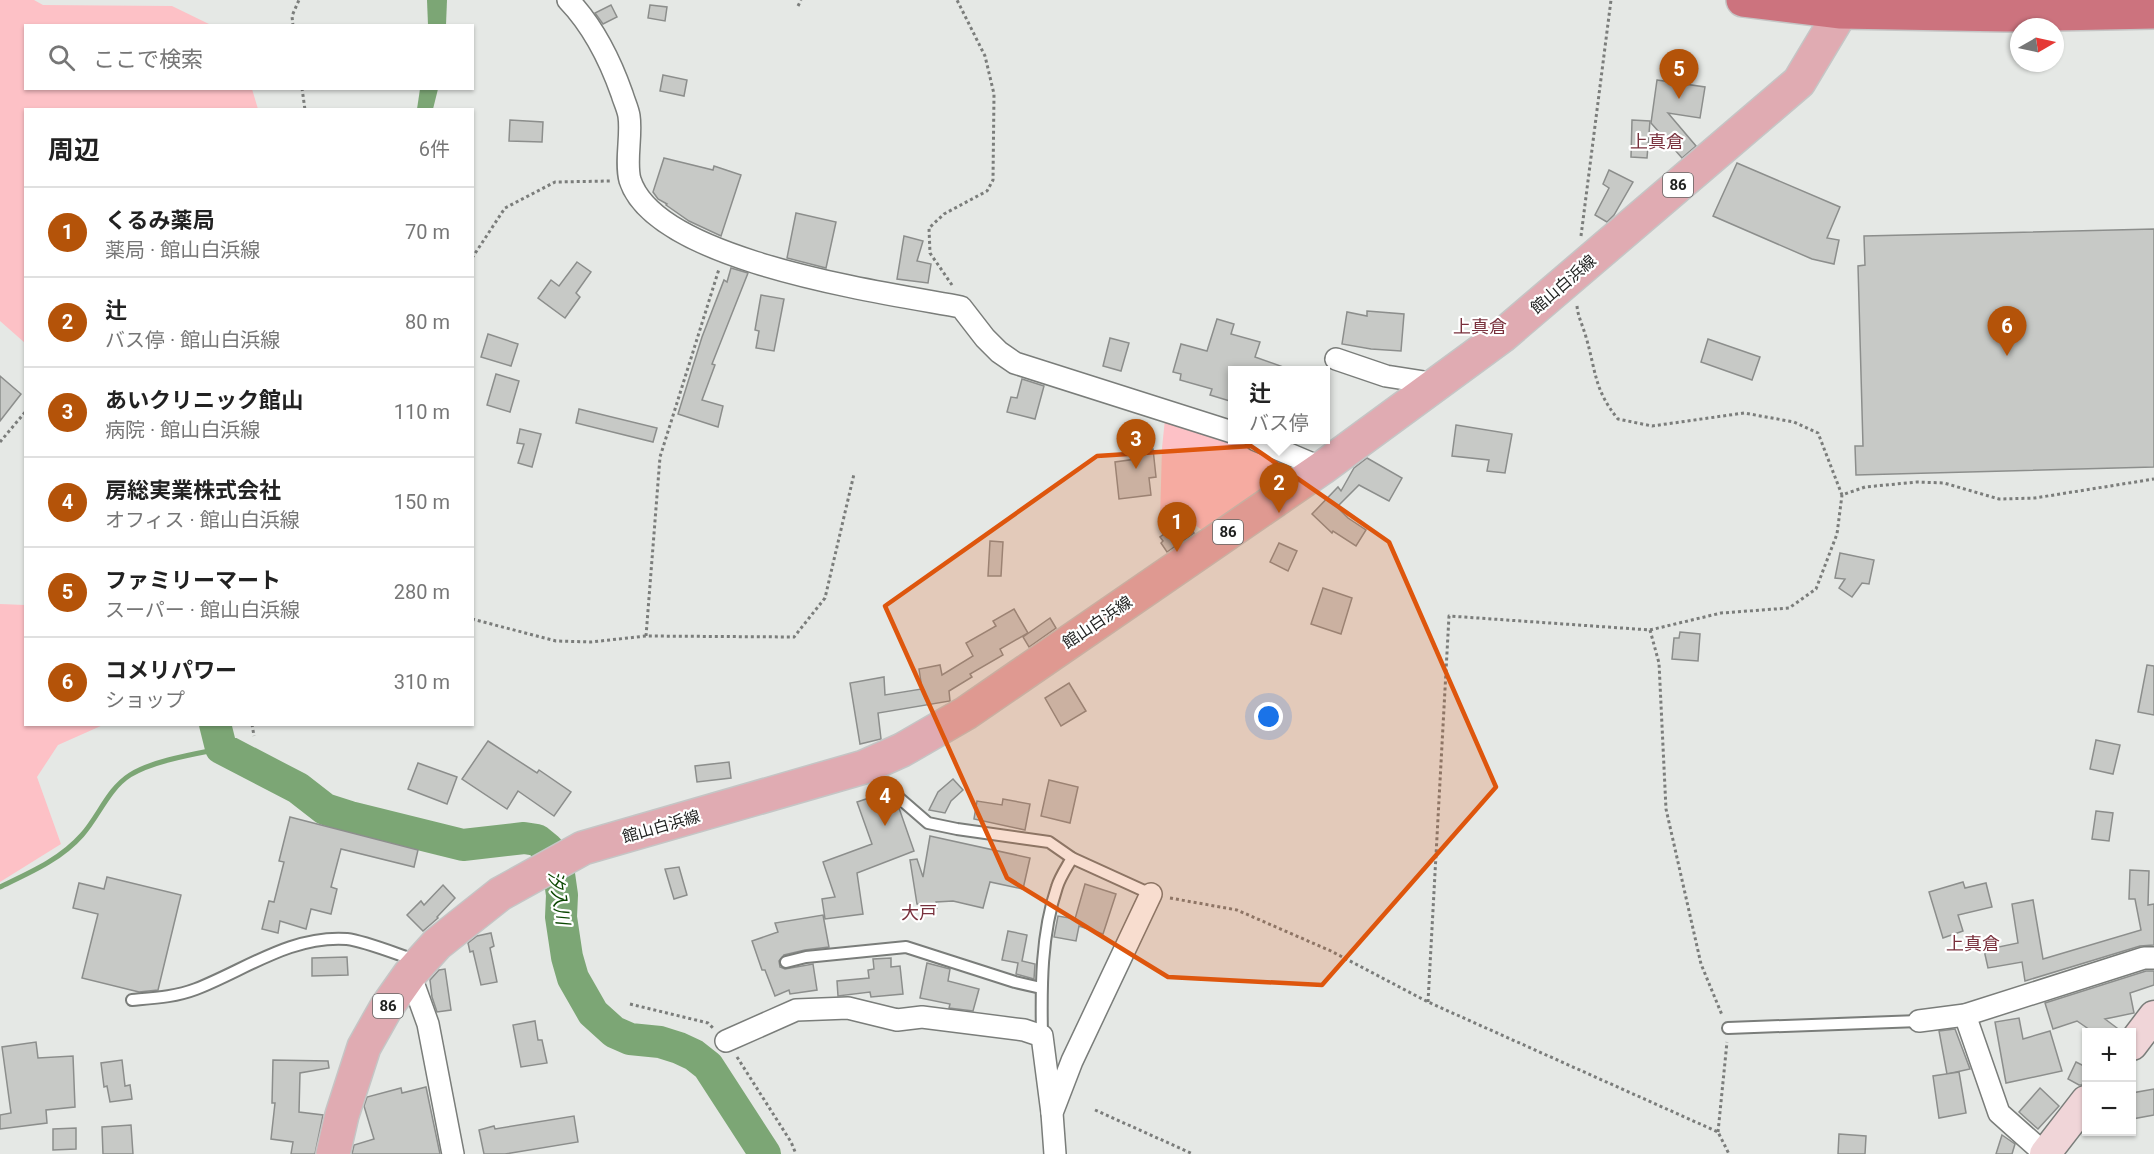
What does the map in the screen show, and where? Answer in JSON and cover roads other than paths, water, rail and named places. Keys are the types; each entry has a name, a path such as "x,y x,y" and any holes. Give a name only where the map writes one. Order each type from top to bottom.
{"highway":[{"path":"1743,0 2007,15 2154,12"}],"main road":[{"name":"館山白浜線","path":"333,1154 342,1115 364,1047 386,1008 415,968 437,944 500,894 583,848 864,767 902,750 966,713 1322,468 1502,336 1799,82 1842,6"},
{"path":"2136,1039 2154,1016"},
{"path":"2045,1154 2082,1106"}],"street":[{"path":"568,0 596,36 617,79 629,115 630,178 640,198 659,217 679,231 776,269 824,282 961,307 985,338 1015,363 1228,430"},
{"path":"1336,359 1386,376 1437,384"},
{"path":"1265,444 1322,468"},
{"path":"1052,1113 1072,1061 1151,894"},
{"path":"1919,1021 1965,1015 2145,958 2154,958"},
{"path":"415,968 453,1154"},
{"path":"726,1041 796,1010 848,1008 897,1020 922,1017 1024,1030 1042,1036 1055,1154"},
{"path":"1965,1015 1998,1113 2045,1154"}],"lane":[{"path":"864,767 928,823 1049,842 1072,858 1151,894"},
{"path":"1042,1036 1041,988 1049,917 1057,885 1072,858"},
{"path":"132,1000 171,996 194,990 282,949 318,940 348,939 415,968"},
{"path":"786,962 806,957 906,947 1041,988"},
{"path":"1728,1028 1919,1021"}],"waterway":[{"name":"汐入川","path":"216,726 221,748 298,788 325,809 463,845 524,838 537,840 548,849 559,874 562,895 561,917 567,957 573,978 593,1013 614,1032 630,1039 660,1042 679,1048 694,1055 708,1066 765,1154"},
{"path":"0,887 44,865 64,852 82,835 110,795 130,775 161,762 219,749"}],"place":[{"name":"ファミリーマート","path":"1679,99"},
{"name":"コメリパワー","path":"2007,356"},
{"name":"あいクリニック館山","path":"1136,469"},
{"name":"辻","path":"1279,513"},
{"name":"くるみ薬局","path":"1177,552"},
{"name":"房総実業株式会社","path":"885,826"}],"district":[{"name":"上真倉","path":"1657,142"},
{"name":"上真倉","path":"1480,327"},
{"name":"大戸","path":"919,913"},
{"name":"上真倉","path":"1973,944"}]}
